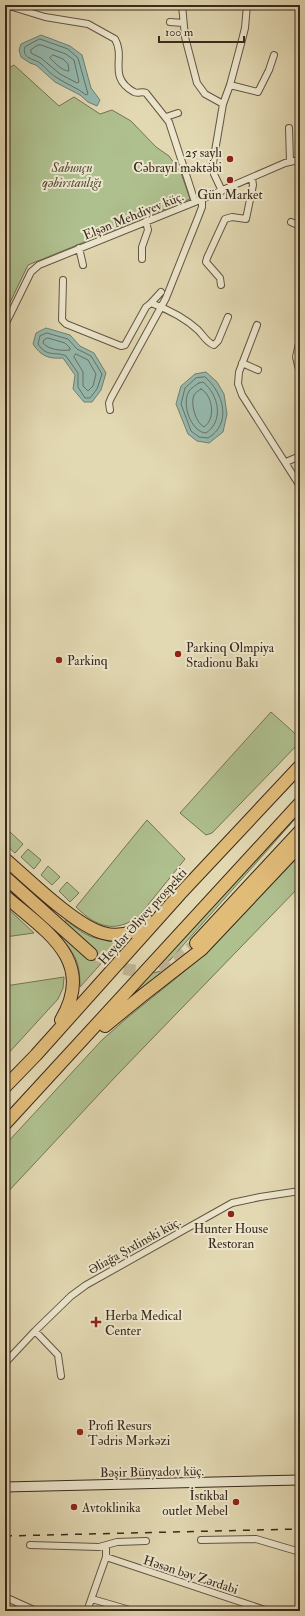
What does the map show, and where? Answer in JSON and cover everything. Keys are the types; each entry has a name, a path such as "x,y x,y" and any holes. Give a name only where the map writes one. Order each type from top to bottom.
{"highway":[{"name":"Heydər Əliyev prospekti","path":"5,1087 36,1055 180,894 300,766"},
{"path":"5,1124 300,803"},
{"path":"196,943 300,832"},
{"path":"51,1075 118,1014 202,949 300,845"},
{"path":"5,859 70,914 88,926 104,933 127,934 135,931 150,921 180,894"},
{"path":"5,877 91,954"},
{"path":"5,896 55,940 64,951 74,982 68,1005 59,1023 36,1055"}],"street":[{"path":"6,5 45,17 88,24 111,35 119,48 118,70 121,80 135,92 146,93 166,117 172,130 177,152 195,202"},
{"path":"182,5 188,54 196,83 205,94 223,104"},
{"path":"222,190 214,174 213,163 223,104 230,85 245,28 247,5"},
{"path":"170,22 183,23"},
{"path":"230,85 258,92 269,70 274,55"},
{"path":"166,117 178,113"},
{"path":"299,161 300,121"},
{"path":"289,128 290,162"},
{"name":"Elşən Mehdiyev küç.","path":"5,325 33,269 42,263 195,202 290,162 299,161"},
{"path":"221,284 220,278 206,262 206,258 225,220 232,217 246,219 253,185 252,178"},
{"path":"110,410 109,403 111,398 161,307 199,215 202,207 202,199"},
{"path":"142,259 142,247 148,230 146,221"},
{"path":"291,222 300,226"},
{"path":"79,248 83,265"},
{"path":"63,280 62,320 66,324 121,346 125,345 146,307 161,292"},
{"path":"150,303 161,307 189,323 198,330 210,344 214,345 218,341 228,317"},
{"path":"257,324 242,363 238,377 238,384 242,396 286,462 300,486"},
{"path":"300,343 296,357 300,374"},
{"path":"242,363 258,370"},
{"path":"286,462 300,456"},
{"name":"Əliağa Şıxlinski küç.","path":"5,1363 35,1330 79,1289 225,1206 244,1200 300,1191"},
{"path":"35,1330 58,1355 61,1376"},
{"name":"Bəşir Bünyadov küç.","path":"5,1487 300,1480"},
{"path":"201,1540 256,1539 300,1552"},
{"path":"30,1545 99,1548 117,1542 146,1542"},
{"path":"87,1611 106,1557 106,1546"},
{"name":"Həsən bəy Zərdabi","path":"106,1557 268,1611"},
{"path":"5,1597 36,1611"},
{"path":"92,1599 133,1611"}],"green space":[{"name":"Sabunçu qəbirstanlığı","path":"14,65 59,106 74,97 100,114 112,110 131,121 156,147 169,156 181,173 190,199 28,265 5,313 5,70"},
{"path":"271,712 300,738 300,742 212,833 206,835 180,813"},
{"path":"300,807 300,820 296,818 170,960 157,965"},
{"path":"147,820 185,859 139,916 122,925 106,926 98,923 83,914 76,907"},
{"path":"10,832 23,844 15,853 5,844 5,838"},
{"path":"28,849 41,860 34,869 21,857"},
{"path":"300,855 300,886 117,1075 5,1195 5,1145 102,1040 207,953 267,888"},
{"path":"48,866 60,877 52,885 41,875"},
{"path":"67,882 79,893 70,902 59,891"},
{"path":"5,906 34,933 5,937"},
{"path":"66,920 80,931 98,939 123,939 80,987 79,969 75,957 55,933 58,931 92,960 96,951 63,925"},
{"path":"169,969 122,1004 149,974"},
{"path":"64,977 63,988 58,999 5,1057 5,986"}],"water":[{"path":"41,35 70,46 82,55 91,88 100,100 97,106 55,82 36,65 21,57 19,50 21,44"},
{"path":"46,328 70,335 80,346 94,353 106,373 101,390 92,402 84,402 73,389 75,375 63,358 45,356 33,344 36,333"},
{"path":"206,372 217,382 224,394 227,414 223,432 209,443 197,441 188,434 176,404 181,386 195,374"}],"tunnel":[{"path":"91,954 100,960 119,968 140,971 150,970 160,968 174,962 196,943"}],"railway":[{"path":"5,1536 300,1529"}],"place":[{"name":"25 saylı Cəbrayıl məktəbi","path":"230,159"},
{"name":"Gün Market","path":"230,180"},
{"name":"Parkinq Olmpiya Stadionu Bakı","path":"178,654"},
{"name":"Parkinq","path":"59,660"},
{"name":"Hunter House Restoran","path":"231,1214"},
{"name":"Herba Medical Center","path":"96,1322"},
{"name":"Profi Resurs Tədris Mərkəzi","path":"80,1432"},
{"name":"İstikbal outlet Mebel","path":"236,1502"},
{"name":"Avtoklinika","path":"74,1507"}]}
